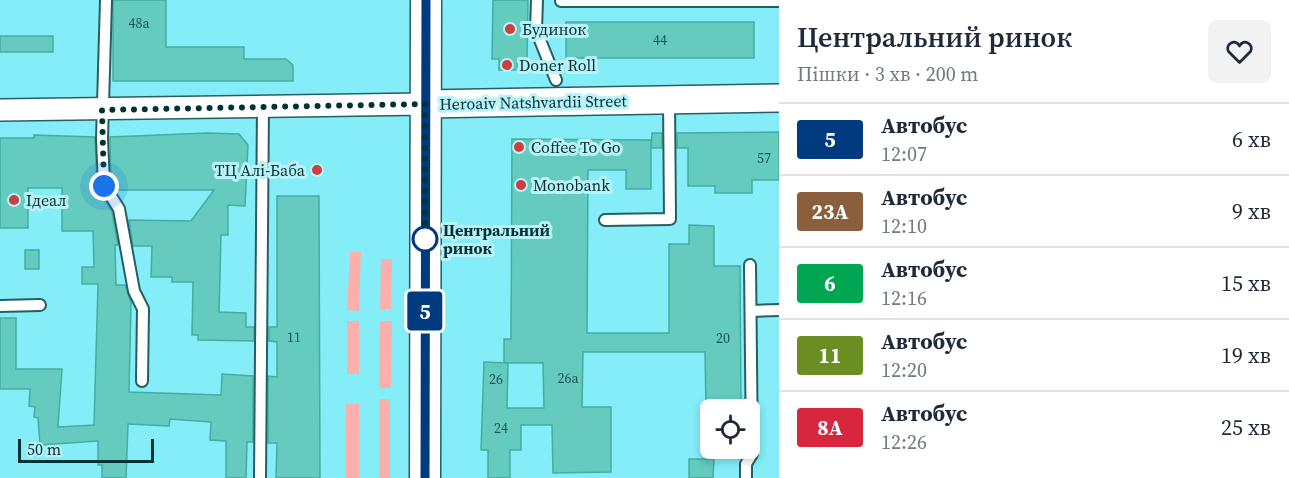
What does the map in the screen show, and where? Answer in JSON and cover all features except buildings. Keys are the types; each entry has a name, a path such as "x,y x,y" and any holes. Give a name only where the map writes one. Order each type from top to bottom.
{"main road":[{"path":"425,478 426,0"}],"street":[{"name":"Heroaiv Natshvardii Street","path":"0,110 779,98"}],"lane":[{"path":"106,0 102,110 104,186 119,209 134,291 143,309 142,381"},
{"path":"537,0 536,30 556,80"},
{"path":"561,1 779,1"},
{"path":"605,220 670,219 669,99"},
{"path":"260,478 263,106"},
{"path":"746,478 746,464 752,454 750,265"},
{"path":"0,306 40,305"},
{"path":"751,311 779,310"}],"shaded area":[{"path":"350,252 361,252 359,311 347,310"},
{"path":"381,259 392,259 391,309 380,309"},
{"path":"347,321 359,321 359,374 347,374"},
{"path":"380,321 392,321 391,388 379,388"},
{"path":"379,399 390,399 390,478 379,478"},
{"path":"346,404 359,404 359,478 346,478"}],"bus line":[{"name":"5","path":"425,478 426,0"}],"place":[{"name":"Будинок","path":"510,29"},
{"name":"Doner Roll","path":"507,65"},
{"name":"Coffee To Go","path":"519,147"},
{"name":"ТЦ Алі-Баба","path":"317,170"},
{"name":"Monobank","path":"521,185"},
{"name":"Ідеал","path":"14,200"},
{"name":"Центральний ринок","path":"425,239"}],"route":[{"path":"104,186 102,110 425,104 425,245 425,239"}]}
